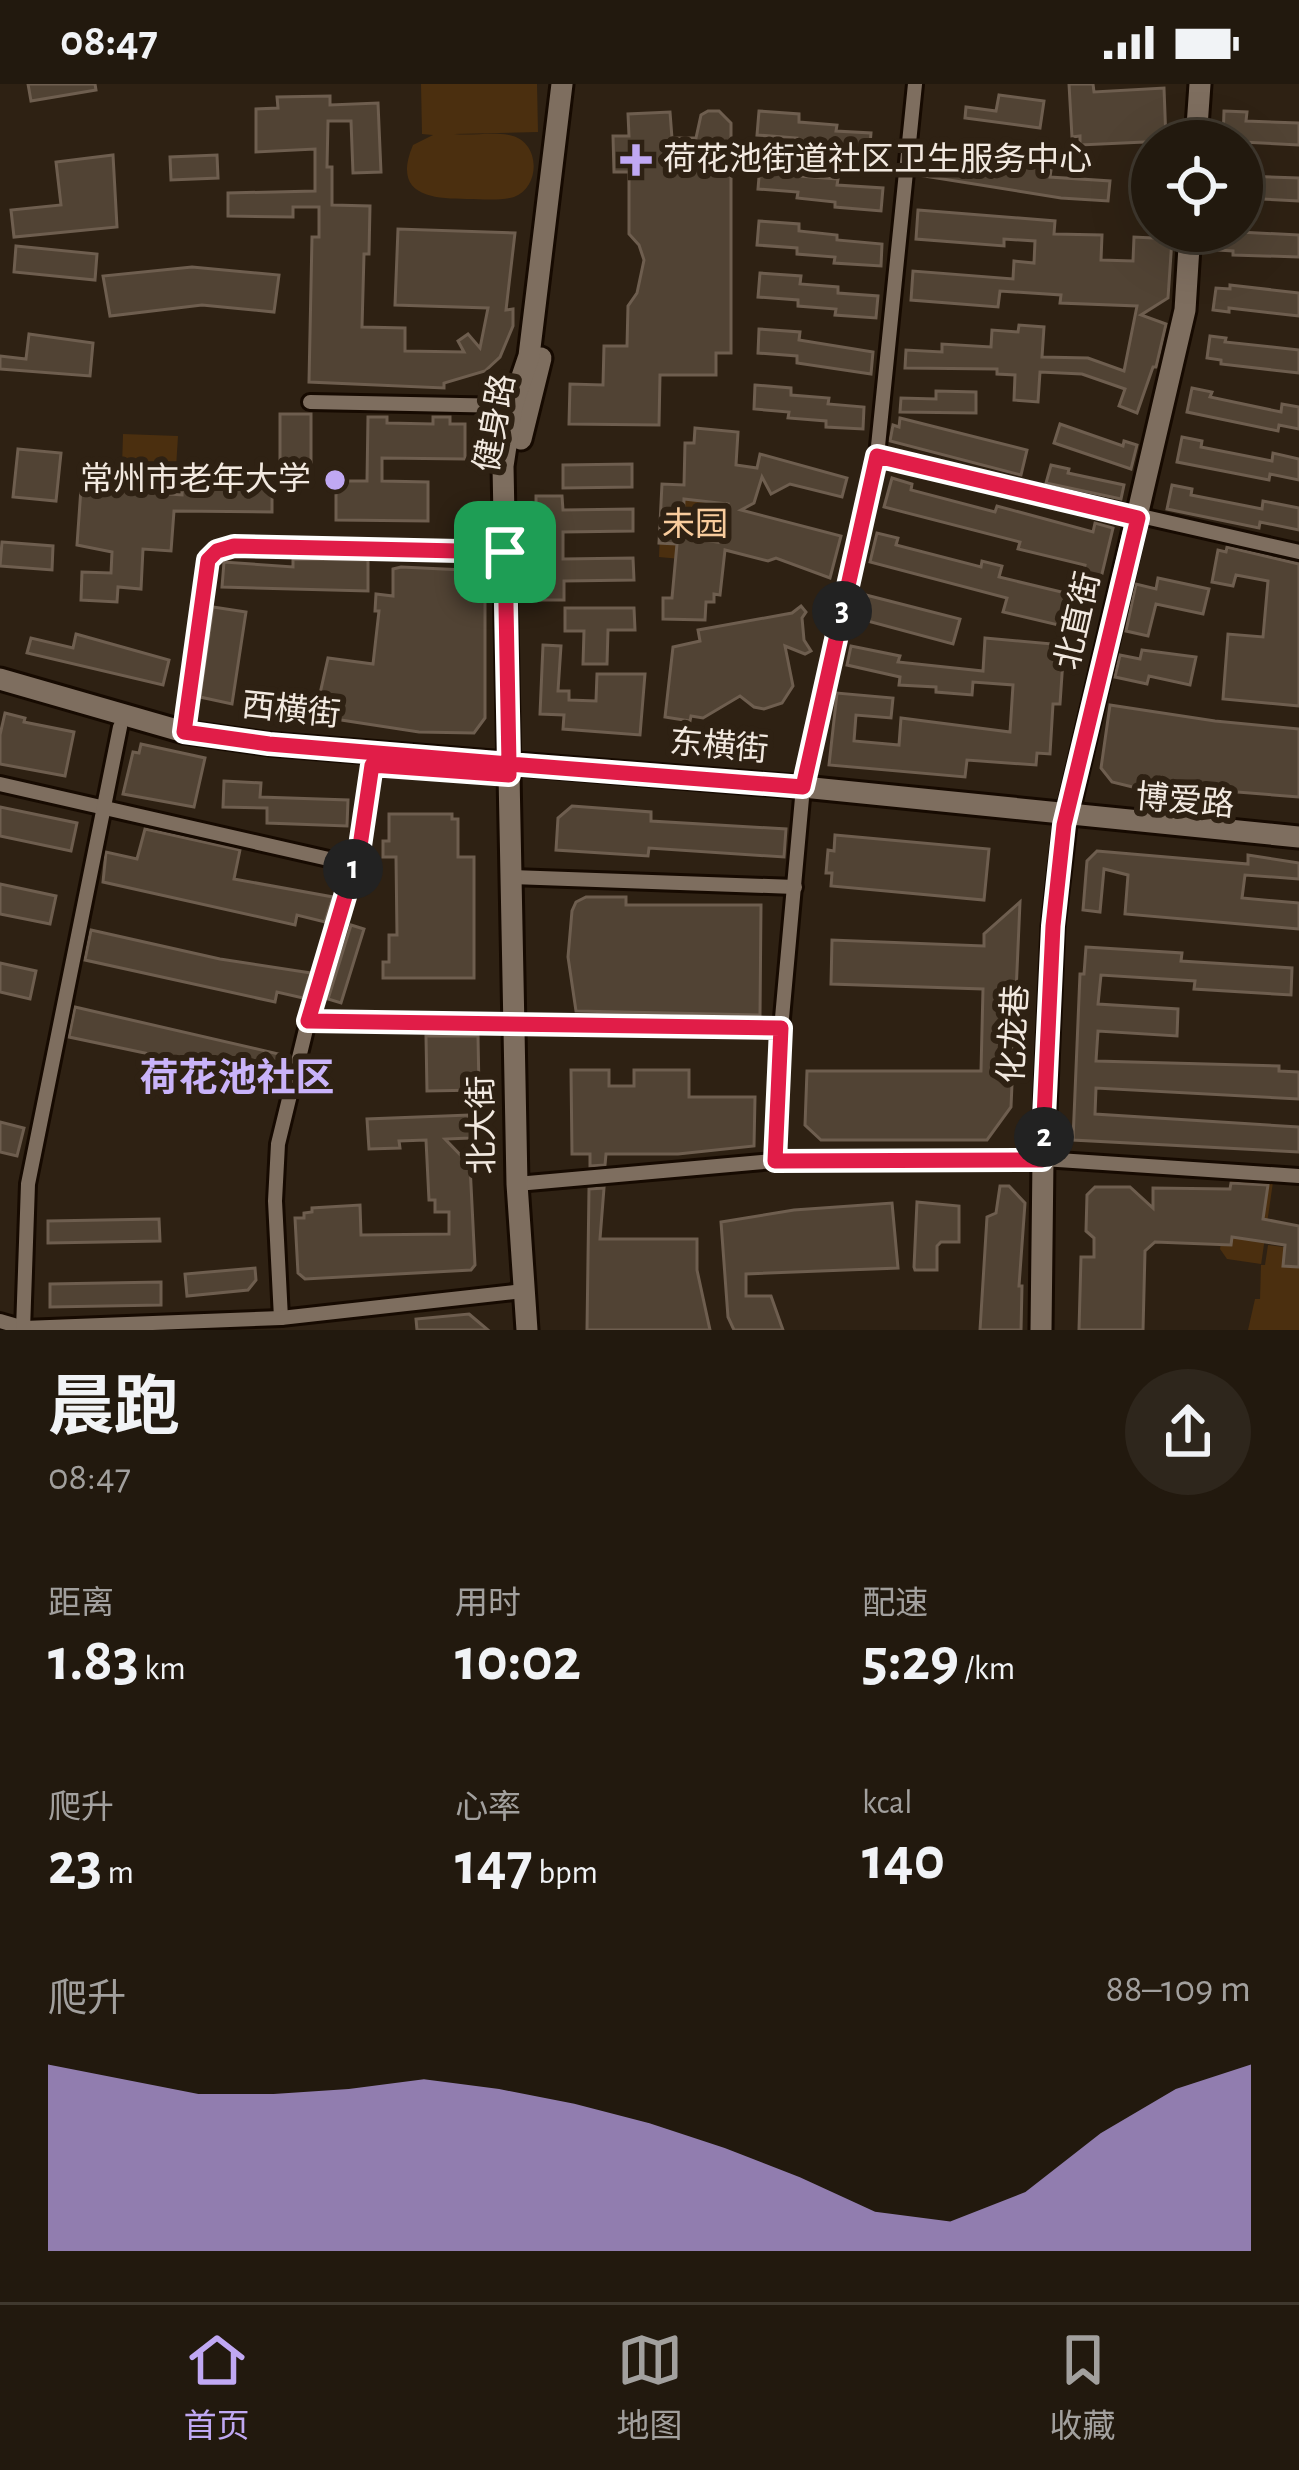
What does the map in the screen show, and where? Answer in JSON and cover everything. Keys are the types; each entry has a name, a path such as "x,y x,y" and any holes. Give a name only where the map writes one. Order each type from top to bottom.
{"main road":[{"name":"健身路","path":"516,770 503,466 512,406 529,356 562,84"},
{"name":"健身路","path":"516,770 516,469 544,345 574,84"},
{"path":"1197,120 1200,84"},
{"name":"北直街","path":"1066,819 1185,310 1189,252"},
{"name":"西横街","path":"0,679 184,732 516,770"},
{"name":"西横街","path":"0,692 182,741 372,765 516,770"},
{"name":"东横街","path":"516,770 1066,819"},
{"name":"北大街","path":"516,770 527,1330"},
{"name":"博爱路","path":"1066,819 1299,841"},
{"name":"化龙巷","path":"1041,1330 1042,1160 1053,926 1066,819"},
{"name":"北大街","path":"523,1183 539,1330"}],"street":[{"path":"775,1161 781,1028 803,793 877,456 915,84"},
{"path":"310,402 512,406"},
{"path":"877,456 1299,553"},
{"path":"184,732 208,560 217,551 234,546 505,552"},
{"path":"24,1329 28,1184 120,727"},
{"path":"280,1318 278,1144 308,1021 355,865 372,765"},
{"path":"0,784 355,865"},
{"path":"518,878 795,887"},
{"path":"308,1021 781,1028"},
{"path":"523,1183 775,1161 1042,1160 1299,1176"},
{"path":"0,1321 24,1329 280,1318 524,1291"}],"green space":[{"path":"421,84 537,84 538,132 454,134 509,135 527,145 534,164 523,191 503,199 453,199 428,195 411,184 407,175 413,145 433,135 422,134"},
{"name":"未园","path":"695,428 738,432 739,466 724,563 659,557 662,484 684,485 685,443 694,443"},
{"path":"123,434 178,436 176,468 122,466"},
{"path":"1231,1180 1273,1182 1261,1265 1265,1265 1268,1245 1299,1249 1299,1330 1248,1330 1255,1299 1260,1299 1261,1264 1227,1259 1220,1249"}],"building":[{"path":"28,84 95,84 96,90 31,101"},
{"path":"1069,84 1093,84 1094,92 1164,88 1165,120 1131,120 1131,143 1080,145 1080,136 1072,137"},
{"path":"999,95 1044,101 1040,128 965,118 966,107 996,111"},
{"path":"330,96 330,105 378,103 381,172 353,173 351,121 328,121 332,205 370,206 362,327 405,328 405,351 464,352 458,341 468,334 480,348 488,308 395,305 398,229 515,233 506,310 513,309 513,326 500,357 485,371 444,383 444,388 309,382 312,237 319,237 319,207 293,207 293,217 228,216 228,193 315,191 315,149 256,152 256,109 278,108 277,97"},
{"path":"719,111 731,123 731,353 716,353 716,375 660,375 659,425 569,424 570,384 603,385 604,346 627,346 628,306 637,293 644,260 629,234 629,172 614,172 613,136 629,136 628,114 670,112 672,138 696,138 701,115"},
{"path":"759,111 799,114 799,122 837,125 836,131 871,133 869,156 796,144 797,138 757,135"},
{"path":"1224,111 1247,112 1246,120 1224,120"},
{"path":"1263,122 1299,123 1299,145 1263,143"},
{"path":"922,151 1051,170 1050,177 1110,181 1108,201 918,175"},
{"path":"113,155 117,227 14,237 11,210 61,205 56,162"},
{"path":"217,155 218,178 171,180 170,157"},
{"path":"760,165 800,169 800,176 838,179 837,185 883,188 881,211 835,207 835,202 797,198 798,192 758,189"},
{"path":"1263,177 1299,178 1299,201 1263,199"},
{"path":"918,210 1055,221 1054,234 1102,235 1101,260 1133,261 1133,252 1171,252 1168,298 1141,315 1166,324 1156,367 1137,413 1119,406 1125,389 1082,374 1040,372 1038,402 1014,400 1015,375 997,374 997,369 905,368 906,350 942,352 942,344 991,347 992,330 1018,332 1019,325 1044,327 1042,357 1088,358 1124,371 1137,306 1060,303 1061,295 1000,291 998,307 911,300 913,271 1013,279 1014,261 1034,263 1035,241 1004,239 1004,246 916,239"},
{"path":"759,221 799,224 799,231 882,244 881,266 834,263 835,257 797,254 797,248 757,245"},
{"path":"1263,233 1299,235 1299,257 1233,255 1263,252"},
{"path":"16,246 97,254 95,280 14,272"},
{"path":"192,267 279,275 274,312 202,305 110,316 103,276"},
{"path":"760,273 801,276 800,284 878,296 876,318 835,315 836,309 798,306 798,300 758,297"},
{"path":"1230,285 1299,293 1299,316 1213,310 1216,288 1230,289"},
{"path":"759,329 800,332 799,340 873,352 871,374 797,363 797,356 758,353"},
{"path":"29,334 93,343 90,376 0,369 0,356 26,359"},
{"path":"1210,336 1299,350 1299,373 1221,364 1221,360 1207,358"},
{"path":"755,385 791,388 791,395 829,398 828,404 864,407 863,429 826,427 826,421 754,409"},
{"path":"1192,388 1212,392 1210,397 1281,412 1282,404 1299,407 1299,429 1279,425 1278,431 1187,412"},
{"path":"936,391 976,392 976,413 900,412 901,398 936,399"},
{"path":"280,414 311,414 311,482 280,482"},
{"path":"368,417 387,417 387,423 433,424 433,417 450,417 450,424 465,424 465,459 382,458 382,481 428,482 428,521 336,520 336,481 367,481"},
{"path":"900,418 1027,450 1021,475 890,441 893,425 899,427"},
{"path":"1060,424 1123,446 1124,441 1137,445 1131,469 1054,443"},
{"path":"695,428 738,432 736,465 757,468 760,454 847,478 842,497 790,484 771,494 762,477 754,503 741,510 841,536 830,578 776,558 768,561 725,550 720,595 706,602 705,620 663,619 663,598 672,598 677,544 659,543 662,484 684,485 685,443 694,443","holes":["684,499 728,504 718,542 683,538"]},
{"path":"1182,437 1202,441 1201,447 1272,461 1273,453 1299,459 1299,480 1270,474 1269,480 1177,462"},
{"path":"18,449 61,453 56,501 13,497"},
{"path":"632,464 632,487 563,488 563,465"},
{"path":"1051,465 1124,485 1121,499 1046,483"},
{"path":"182,477 272,479 272,512 174,511 171,551 143,549 141,589 118,587 117,602 81,600 82,572 111,573 112,552 77,545 81,488 182,495"},
{"path":"892,478 912,484 911,490 995,512 997,506 1093,532 1095,523 1113,528 1088,632 1003,612 1007,598 870,562 877,533 898,538 896,545 981,567 982,561 1002,566 999,577 1078,596 1085,565 1018,549 1020,542 884,507"},
{"path":"1172,485 1192,489 1191,495 1262,509 1263,501 1299,508 1299,530 1260,522 1259,528 1167,509"},
{"path":"536,496 562,496 563,510 633,509 633,531 563,532 563,559 633,558 634,580 564,581 564,600 539,600 538,580 533,580"},
{"path":"2,542 53,546 52,570 0,566"},
{"path":"1227,547 1299,564 1299,706 1223,699 1228,634 1263,637 1268,581 1236,575 1233,586 1212,582 1218,550 1226,552"},
{"path":"293,559 368,560 368,591 222,587 224,562 293,567"},
{"path":"393,569 485,571 485,718 474,733 419,732 315,716 328,658 373,664 379,611 375,611 376,594 393,596"},
{"path":"1158,578 1209,589 1203,614 1156,604 1148,636 1126,631 1136,584 1156,589"},
{"path":"866,595 960,619 953,644 860,619"},
{"path":"801,606 806,612 804,640 811,651 805,654 785,646 793,686 782,703 764,709 740,696 703,718 665,717 673,647 700,641 698,630 792,613"},
{"path":"213,607 246,612 232,704 200,697"},
{"path":"565,608 634,608 635,630 608,630 607,664 583,664 584,631 565,631"},
{"path":"76,634 169,660 163,685 27,653 31,638 73,648"},
{"path":"985,638 1064,645 1050,754 1037,753 1036,765 967,760 965,777 829,765 837,693 893,698 891,718 856,715 854,741 899,745 901,718 1010,732 1013,685 973,682 972,695 936,692 936,687 899,685 900,677 847,665 851,646 900,656 898,662 983,671"},
{"path":"543,645 561,646 558,691 569,691 569,700 596,701 597,674 645,674 640,735 563,729 564,715 540,714"},
{"path":"1142,650 1196,657 1190,685 1149,676 1147,684 1115,677 1120,655 1140,659"},
{"path":"1110,705 1299,729 1299,797 1149,785 1149,791 1112,782 1101,768"},
{"path":"5,713 25,718 24,722 74,732 65,776 0,764"},
{"path":"141,744 205,758 194,807 123,794 133,752 139,753"},
{"path":"224,781 261,783 260,797 348,800 347,826 267,823 267,808 223,807"},
{"path":"572,806 651,812 651,821 786,829 784,857 649,848 648,856 556,850 558,818"},
{"path":"0,807 77,823 71,851 0,836"},
{"path":"389,814 452,814 452,819 458,819 458,857 474,857 474,978 383,978 383,962 389,962 389,935 397,935 396,857 383,857 383,841 389,841"},
{"path":"145,829 240,850 234,879 333,897 325,922 297,915 295,925 103,882 106,852 137,859"},
{"path":"835,835 989,849 984,900 831,886 832,873 826,873"},
{"path":"1097,851 1248,864 1248,855 1299,863 1299,879 1245,875 1242,898 1299,903 1299,929 1125,914 1128,875 1104,869 1100,912 1083,910 1087,861"},
{"path":"0,884 56,896 50,924 0,914"},
{"path":"586,897 626,897 626,905 761,905 760,1015 576,1011 568,957 572,911"},
{"path":"1020,902 1011,1107 987,1140 821,1140 805,1125 807,1071 981,1071 983,989 831,984 832,940 984,946 984,934"},
{"path":"351,925 364,929 341,1003 328,999"},
{"path":"91,930 220,959 311,973 303,998 277,992 275,1002 85,960"},
{"path":"1086,947 1182,953 1181,961 1292,968 1291,995 1194,989 1195,981 1101,975 1098,1004 1178,1009 1177,1036 1098,1031 1096,1061 1279,1066 1279,1071 1299,1072 1299,1099 1096,1088 1095,1114 1299,1127 1299,1152 1073,1140 1080,974 1084,974"},
{"path":"0,963 36,971 30,999 0,992"},
{"path":"75,1007 283,1055 277,1081 69,1037"},
{"path":"426,1036 478,1036 479,1090 427,1091"},
{"path":"571,1070 609,1070 609,1086 634,1086 634,1070 689,1070 689,1097 755,1097 754,1146 678,1154 606,1154 605,1165 590,1166 590,1154 572,1154"},
{"path":"469,1115 470,1138 445,1139 470,1165 475,1265 471,1270 305,1279 298,1273 295,1218 304,1218 312,1208 360,1205 361,1235 449,1234 449,1212 435,1212 435,1200 429,1200 426,1140 399,1141 400,1148 369,1149 367,1119"},
{"path":"0,1122 24,1128 17,1156 0,1152"},
{"path":"1231,1183 1268,1185 1263,1219 1299,1226 1299,1267 1283,1266 1285,1245 1232,1237 1231,1245 1155,1242 1145,1251 1143,1330 1079,1330 1081,1257 1094,1257 1094,1238 1086,1231 1087,1195 1095,1187 1130,1187 1153,1208 1153,1188 1230,1189"},
{"path":"1000,1186 1009,1186 1025,1203 1021,1330 980,1330 987,1217 996,1213"},
{"path":"604,1188 600,1239 697,1239 697,1270 710,1330 587,1330 589,1189"},
{"path":"917,1202 959,1206 959,1242 937,1246 937,1270 914,1267"},
{"path":"892,1203 898,1268 746,1274 746,1296 771,1296 783,1330 734,1330 728,1317 721,1222 794,1210"},
{"path":"159,1219 160,1241 48,1243 48,1221"},
{"path":"255,1268 256,1280 248,1290 187,1296 185,1274"},
{"path":"161,1282 161,1305 50,1307 50,1284"},
{"path":"469,1314 488,1330 417,1330 416,1319"}],"place":[{"name":"荷花池街道社区卫生服务中心","path":"636,160"},
{"name":"常州市老年大学","path":"335,480"}],"district":[{"name":"荷花池社区","path":"237,1079"}],"route":[{"path":"505,552 234,546 217,551 208,560 184,732 269,744 509,764 509,775 372,765 360,846 308,1021 781,1028 775,1161 1042,1160 1053,926 1064,825 1138,518 877,456 803,787 509,764 505,552"}]}
